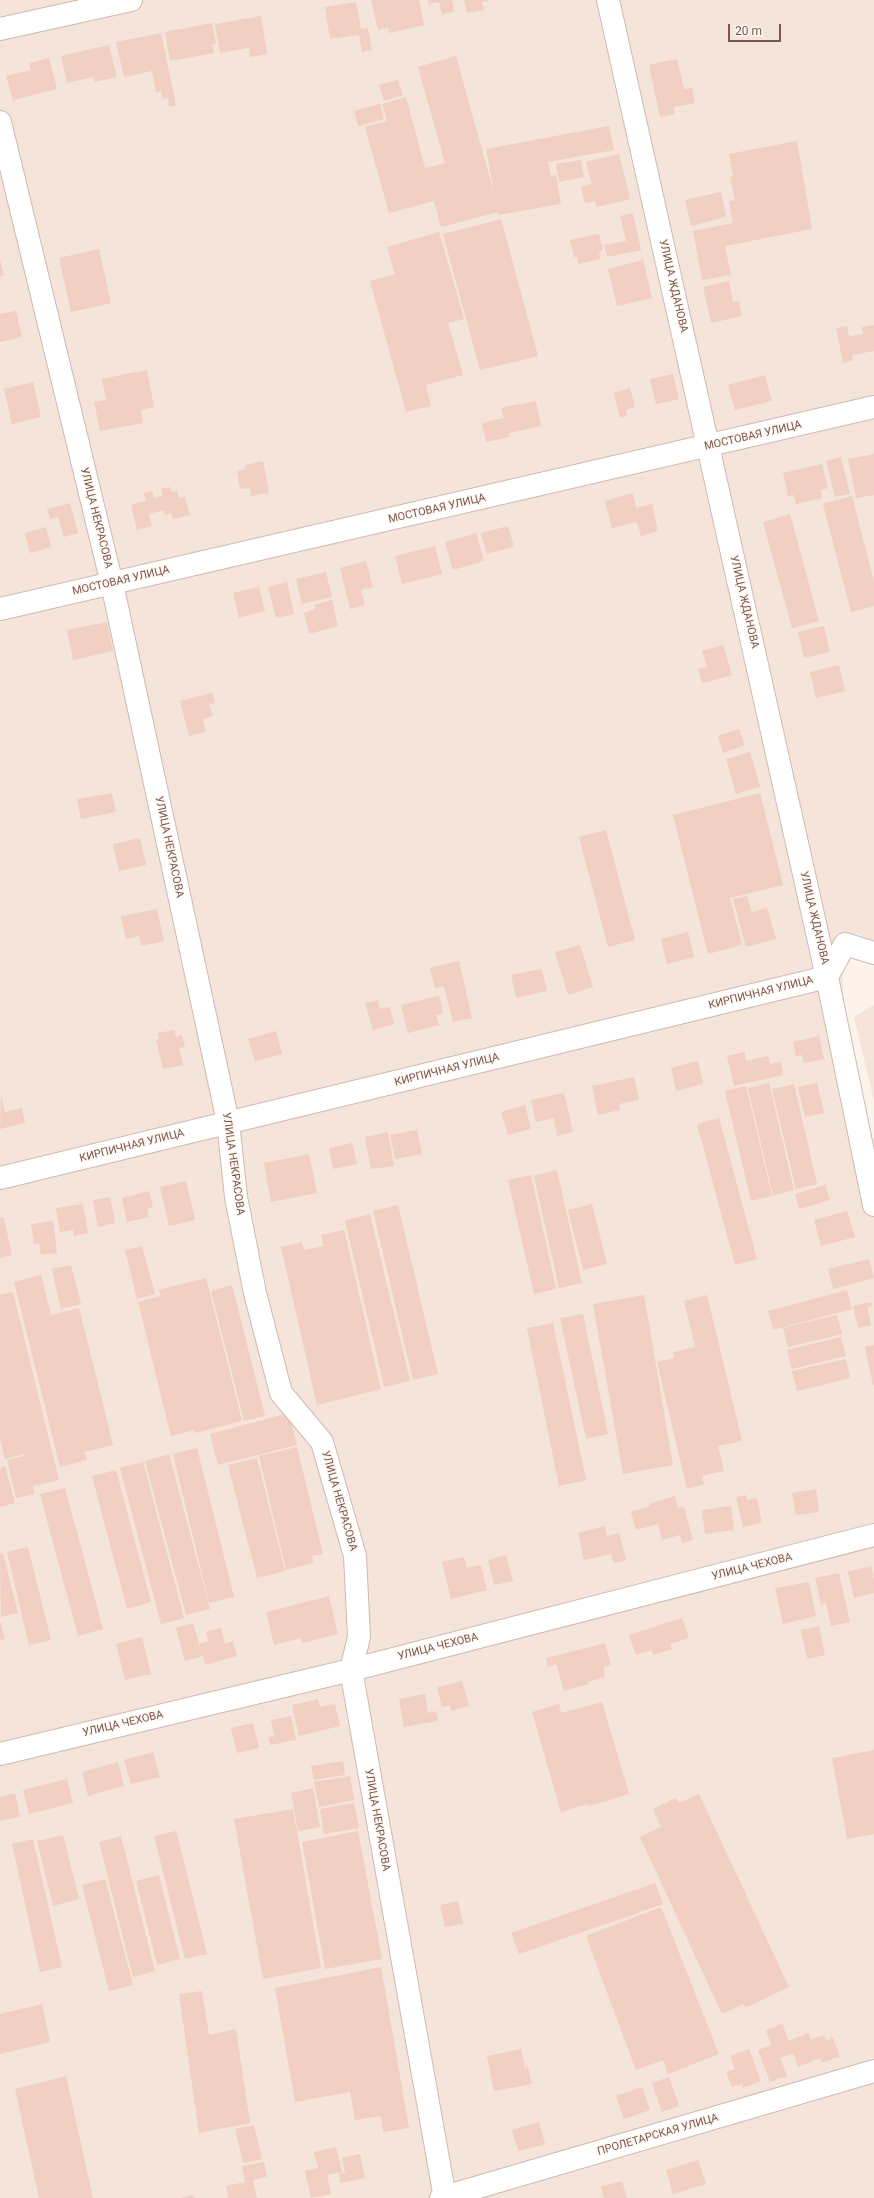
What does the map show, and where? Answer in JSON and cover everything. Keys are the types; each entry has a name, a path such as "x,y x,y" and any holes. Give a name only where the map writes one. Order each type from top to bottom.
{"street":[{"path":"0,29 131,0"},
{"name":"УЛИЦА ЖДАНОВА","path":"608,0 827,977 874,1205"},
{"name":"УЛИЦА НЕКРАСОВА","path":"0,122 112,584 228,1122 236,1197 252,1278 281,1393 322,1442 356,1556 359,1637 351,1670 444,2198"},
{"name":"МОСТОВАЯ УЛИЦА","path":"0,609 874,407"},
{"name":"КИРПИЧНАЯ УЛИЦА","path":"0,1178 827,977 845,944 874,953"},
{"name":"УЛИЦА ЧЕХОВА","path":"0,1754 351,1670 874,1535"},
{"name":"ПРОЛЕТАРСКАЯ УЛИЦА","path":"444,2198 874,2071"}],"shaded area":[{"path":"0,0 874,0 874,942 856,933 842,960 844,1010 874,1211 874,2198 0,2198"},
{"path":"874,1005 874,1101 854,1017"}],"building":[{"path":"371,0 419,0 424,25 389,33 388,28 378,30"},
{"path":"428,0 452,0 454,12 442,14 439,2 429,4"},
{"path":"464,0 488,1 482,2 484,10 467,13"},
{"path":"356,2 361,29 368,28 372,50 362,52 359,35 330,39 325,7"},
{"path":"261,16 267,54 250,57 249,48 220,53 215,24"},
{"path":"212,23 216,43 212,44 214,53 170,61 165,32"},
{"path":"161,33 176,105 169,107 168,98 163,99 161,91 156,92 152,71 124,77 116,42"},
{"path":"109,45 117,77 95,82 93,77 67,83 61,56"},
{"path":"456,56 494,193 486,149 609,126 614,150 548,162 551,176 556,175 561,204 498,215 498,212 441,227 434,201 389,213 365,127 387,121 382,104 406,97 425,168 445,163 418,67"},
{"path":"49,58 57,89 13,100 6,76 31,70 29,63"},
{"path":"677,59 684,89 692,88 695,103 674,107 675,114 660,117 649,65"},
{"path":"398,80 403,95 384,101 379,85"},
{"path":"380,104 384,119 358,126 354,111"},
{"path":"797,141 812,229 725,246 731,275 702,280 693,231 733,223 729,201 735,200 730,177 733,176 729,154"},
{"path":"619,154 630,199 596,207 595,201 585,203 581,187 592,184 586,162"},
{"path":"581,160 584,177 559,182 556,164"},
{"path":"721,192 726,217 691,226 685,200"},
{"path":"633,213 641,250 607,257 604,245 626,241 620,216"},
{"path":"501,219 538,356 480,370 443,234"},
{"path":"439,232 464,319 448,323 463,375 426,385 431,406 406,412 370,281 395,274 387,247"},
{"path":"599,234 603,250 599,252 600,259 578,264 577,257 574,257 570,240"},
{"path":"99,249 111,303 71,312 59,258"},
{"path":"0,260 4,275 0,276"},
{"path":"643,260 652,298 617,306 608,269"},
{"path":"729,281 733,302 739,301 742,316 711,323 703,287"},
{"path":"16,311 22,337 0,342 0,314"},
{"path":"874,325 874,351 852,355 853,360 843,363 836,328 847,326 849,336 863,334 862,327"},
{"path":"147,370 154,407 141,410 143,423 100,431 94,402 106,400 102,379"},
{"path":"673,374 679,399 656,404 650,379"},
{"path":"765,375 772,401 735,410 728,385"},
{"path":"33,382 41,417 12,424 4,389"},
{"path":"630,388 635,407 626,410 627,416 620,418 614,393"},
{"path":"536,401 541,426 509,433 510,437 486,442 482,423 504,418 501,408"},
{"path":"874,454 874,495 856,498 848,459"},
{"path":"841,457 850,494 835,497 826,461"},
{"path":"263,461 269,493 251,496 250,488 240,489 237,471 246,469 245,465"},
{"path":"822,464 828,488 820,490 822,498 796,504 794,495 788,496 783,473"},
{"path":"170,487 171,492 177,491 179,498 185,497 190,515 173,519 171,513 165,515 164,510 149,514 152,526 137,530 131,505 146,501 144,493 152,491 154,498 163,496 161,489"},
{"path":"633,493 636,508 652,504 658,531 641,536 637,522 612,528 605,501"},
{"path":"852,496 874,582 874,606 851,612 823,504"},
{"path":"70,503 78,533 64,537 58,517 50,519 47,509"},
{"path":"790,514 819,621 792,628 763,522"},
{"path":"508,526 514,547 487,554 481,533"},
{"path":"46,527 51,547 30,553 25,533"},
{"path":"476,533 484,561 453,570 445,542"},
{"path":"435,546 442,574 402,584 395,556"},
{"path":"366,561 373,587 361,590 365,605 350,609 340,568"},
{"path":"326,572 332,597 302,604 296,579"},
{"path":"287,582 294,614 276,618 268,587"},
{"path":"259,587 265,611 239,618 233,593"},
{"path":"332,600 338,626 309,634 304,613 315,609 314,605"},
{"path":"107,622 113,651 73,660 67,630"},
{"path":"824,626 830,652 804,658 798,632"},
{"path":"723,645 732,675 702,683 698,669 707,667 702,651"},
{"path":"839,665 845,691 816,698 810,672"},
{"path":"212,693 215,703 209,704 213,716 203,719 206,732 189,736 180,701"},
{"path":"739,729 745,745 723,753 718,736"},
{"path":"750,752 760,787 736,794 726,759"},
{"path":"112,793 116,812 81,819 77,799"},
{"path":"760,793 783,885 730,898 742,945 708,954 673,815"},
{"path":"606,830 635,940 608,947 579,837"},
{"path":"140,838 146,865 119,871 113,844"},
{"path":"747,896 752,912 767,908 776,939 746,947 733,899"},
{"path":"157,909 164,941 141,946 139,936 126,939 121,916"},
{"path":"688,932 694,957 667,964 661,939"},
{"path":"580,945 593,987 568,995 555,952"},
{"path":"459,961 472,1018 453,1022 444,986 435,988 430,968"},
{"path":"542,969 547,991 516,998 511,975"},
{"path":"439,996 443,1013 436,1015 439,1025 408,1033 401,1005"},
{"path":"378,1000 380,1009 390,1007 394,1024 373,1030 365,1003"},
{"path":"174,1030 176,1037 182,1035 185,1047 179,1048 183,1065 163,1069 156,1040 159,1039 158,1033"},
{"path":"276,1031 282,1054 255,1061 248,1039"},
{"path":"819,1036 824,1059 804,1063 802,1055 796,1056 793,1042"},
{"path":"745,1052 746,1061 768,1056 770,1064 781,1062 783,1075 734,1086 727,1056"},
{"path":"698,1061 703,1084 676,1091 671,1068"},
{"path":"634,1077 639,1100 619,1104 620,1110 598,1115 592,1086"},
{"path":"769,1083 794,1190 773,1195 748,1088"},
{"path":"817,1083 824,1113 805,1117 798,1087"},
{"path":"794,1084 817,1184 796,1189 772,1089"},
{"path":"746,1086 772,1196 751,1201 725,1091"},
{"path":"564,1093 573,1132 557,1136 554,1118 536,1122 531,1100"},
{"path":"1,1096 5,1112 22,1108 25,1123 0,1129"},
{"path":"525,1105 531,1129 508,1135 501,1112"},
{"path":"719,1118 757,1259 735,1265 697,1124"},
{"path":"417,1130 422,1154 395,1159 390,1135"},
{"path":"388,1132 394,1166 371,1169 365,1137"},
{"path":"352,1143 357,1164 333,1169 329,1148"},
{"path":"309,1154 317,1193 271,1202 264,1163"},
{"path":"557,1170 582,1283 559,1288 534,1176"},
{"path":"531,1175 556,1289 534,1294 508,1180"},
{"path":"186,1181 195,1220 169,1226 160,1187"},
{"path":"825,1185 830,1200 799,1209 795,1194"},
{"path":"149,1191 153,1207 147,1209 149,1217 127,1222 122,1198"},
{"path":"110,1197 115,1223 98,1227 93,1200"},
{"path":"83,1204 88,1233 74,1236 73,1230 60,1232 56,1208"},
{"path":"592,1204 607,1264 583,1270 568,1210"},
{"path":"398,1205 438,1374 413,1380 373,1211"},
{"path":"847,1211 855,1237 821,1246 814,1220"},
{"path":"370,1214 410,1381 384,1387 345,1220"},
{"path":"0,1218 4,1218 12,1255 0,1258"},
{"path":"53,1221 57,1253 41,1255 39,1244 34,1244 31,1224"},
{"path":"344,1230 381,1389 317,1405 281,1247 302,1242 304,1250 324,1246 321,1235"},
{"path":"142,1246 155,1294 137,1299 125,1250"},
{"path":"869,1259 874,1278 833,1289 828,1269"},
{"path":"71,1265 81,1304 61,1309 52,1269"},
{"path":"41,1275 51,1315 79,1308 113,1445 84,1452 87,1460 60,1467 14,1282"},
{"path":"206,1278 242,1421 195,1433 194,1430 171,1436 138,1302 161,1296 159,1290"},
{"path":"232,1285 265,1416 244,1421 211,1291"},
{"path":"847,1290 852,1309 773,1330 768,1311"},
{"path":"13,1292 59,1480 33,1486 34,1494 16,1498 7,1460 25,1456 24,1454 5,1459 0,1439 0,1295"},
{"path":"644,1295 673,1465 623,1474 593,1304"},
{"path":"707,1295 742,1441 718,1446 724,1471 702,1476 704,1484 687,1489 657,1362 674,1358 673,1352 695,1347 684,1301"},
{"path":"871,1302 872,1306 867,1307 871,1325 858,1328 853,1306"},
{"path":"583,1314 608,1434 586,1439 560,1318"},
{"path":"837,1315 842,1334 788,1347 783,1328"},
{"path":"553,1323 586,1480 559,1486 527,1328"},
{"path":"841,1337 846,1356 792,1369 787,1350"},
{"path":"874,1345 874,1385 873,1385 865,1347"},
{"path":"846,1359 850,1378 797,1391 792,1371"},
{"path":"289,1413 297,1445 218,1465 210,1434"},
{"path":"297,1447 323,1554 312,1556 314,1563 286,1570 259,1456"},
{"path":"197,1448 234,1597 209,1603 173,1454"},
{"path":"169,1454 210,1609 186,1615 145,1461"},
{"path":"257,1458 285,1571 257,1578 228,1465"},
{"path":"143,1462 184,1618 161,1624 120,1468"},
{"path":"5,1466 15,1503 0,1507 0,1468"},
{"path":"116,1470 151,1602 127,1609 92,1476"},
{"path":"65,1488 103,1629 78,1636 40,1494"},
{"path":"816,1489 819,1512 796,1515 792,1493"},
{"path":"746,1495 747,1500 757,1498 762,1523 743,1527 736,1497"},
{"path":"675,1496 678,1508 684,1507 693,1540 682,1543 680,1535 662,1540 658,1524 636,1530 631,1512 650,1506 649,1504"},
{"path":"731,1506 734,1530 705,1534 702,1510"},
{"path":"605,1526 607,1536 619,1533 626,1560 614,1563 611,1554 584,1560 578,1533"},
{"path":"28,1547 51,1640 29,1645 7,1552"},
{"path":"3,1553 18,1613 1,1617 0,1554"},
{"path":"506,1555 513,1581 494,1585 488,1560"},
{"path":"464,1557 467,1568 481,1565 487,1590 451,1599 442,1562"},
{"path":"871,1566 874,1579 874,1593 854,1598 848,1572"},
{"path":"839,1573 850,1622 831,1626 826,1603 821,1604 815,1578"},
{"path":"809,1582 816,1616 783,1624 775,1588"},
{"path":"329,1596 338,1634 302,1643 301,1638 274,1645 266,1612"},
{"path":"682,1618 689,1638 670,1644 672,1649 653,1655 652,1650 636,1655 629,1635"},
{"path":"0,1621 5,1639 0,1640"},
{"path":"193,1623 199,1644 209,1641 206,1632 221,1628 225,1644 233,1641 237,1656 205,1665 203,1656 185,1661 176,1628"},
{"path":"819,1626 825,1655 807,1659 801,1630"},
{"path":"142,1637 151,1674 125,1680 116,1644"},
{"path":"605,1643 611,1665 603,1667 605,1677 588,1682 589,1684 564,1691 556,1664 548,1667 546,1658"},
{"path":"462,1681 469,1706 451,1711 450,1705 442,1707 437,1687"},
{"path":"425,1694 428,1713 436,1711 438,1721 404,1727 399,1699"},
{"path":"318,1699 320,1707 335,1704 340,1726 299,1736 292,1705"},
{"path":"602,1702 629,1794 589,1806 588,1804 561,1812 532,1712 559,1704 561,1713"},
{"path":"291,1716 296,1740 270,1745 268,1737 274,1736 271,1720"},
{"path":"253,1723 259,1748 237,1753 231,1728"},
{"path":"874,1750 874,1834 847,1839 832,1758"},
{"path":"153,1752 160,1777 131,1784 124,1760"},
{"path":"343,1761 345,1775 314,1780 311,1766"},
{"path":"118,1762 124,1786 88,1796 82,1772"},
{"path":"350,1776 354,1800 319,1807 314,1782"},
{"path":"67,1779 73,1803 29,1814 23,1790"},
{"path":"313,1788 320,1827 298,1831 291,1793"},
{"path":"15,1793 20,1817 0,1821 0,1797"},
{"path":"699,1794 789,1987 745,2008 744,2004 722,2014 640,1837 661,1827 653,1809 676,1798 679,1803"},
{"path":"354,1803 359,1828 324,1834 320,1809"},
{"path":"293,1809 321,1968 263,1979 234,1819"},
{"path":"176,1831 207,1954 185,1959 154,1836"},
{"path":"358,1831 382,1959 325,1969 302,1842"},
{"path":"63,1835 79,1899 53,1906 37,1841"},
{"path":"121,1836 155,1971 133,1977 99,1842"},
{"path":"33,1839 62,1967 40,1972 12,1844"},
{"path":"159,1875 180,1959 157,1965 136,1881"},
{"path":"105,1879 133,1985 109,1991 82,1885"},
{"path":"655,1883 663,1904 519,1954 511,1933"},
{"path":"458,1901 463,1924 445,1927 440,1905"},
{"path":"661,1907 719,2054 668,2074 663,2060 636,2070 586,1936"},
{"path":"381,1967 409,2128 383,2132 381,2116 355,2120 350,2092 295,2102 275,1988"},
{"path":"202,1991 209,2035 236,2029 250,2123 199,2133 179,1994"},
{"path":"42,2004 50,2042 0,2054 0,2014"},
{"path":"782,2024 789,2041 808,2033 811,2040 824,2035 826,2041 833,2038 840,2056 822,2063 820,2058 798,2067 793,2053 780,2058 787,2076 770,2082 758,2050 771,2045 766,2030"},
{"path":"521,2049 525,2068 528,2067 532,2084 494,2091 487,2056"},
{"path":"749,2049 761,2081 743,2088 742,2084 732,2087 726,2072 735,2069 730,2056"},
{"path":"66,2076 93,2198 39,2198 15,2089"},
{"path":"669,2077 679,2106 662,2112 652,2083"},
{"path":"642,2087 650,2110 624,2119 616,2096"},
{"path":"539,2122 545,2144 518,2151 512,2130"},
{"path":"254,2125 262,2159 243,2163 235,2129"},
{"path":"336,2147 342,2172 327,2175 331,2194 311,2198 305,2171 318,2168 314,2152"},
{"path":"360,2154 365,2178 340,2183 339,2174 345,2173 342,2158"},
{"path":"698,2160 706,2184 673,2194 666,2170"},
{"path":"264,2162 267,2177 253,2180 257,2198 228,2198 226,2186 245,2182 242,2166"},
{"path":"622,2181 627,2198 604,2198 601,2187"},
{"path":"194,2195 195,2198 183,2198 183,2197"}]}
